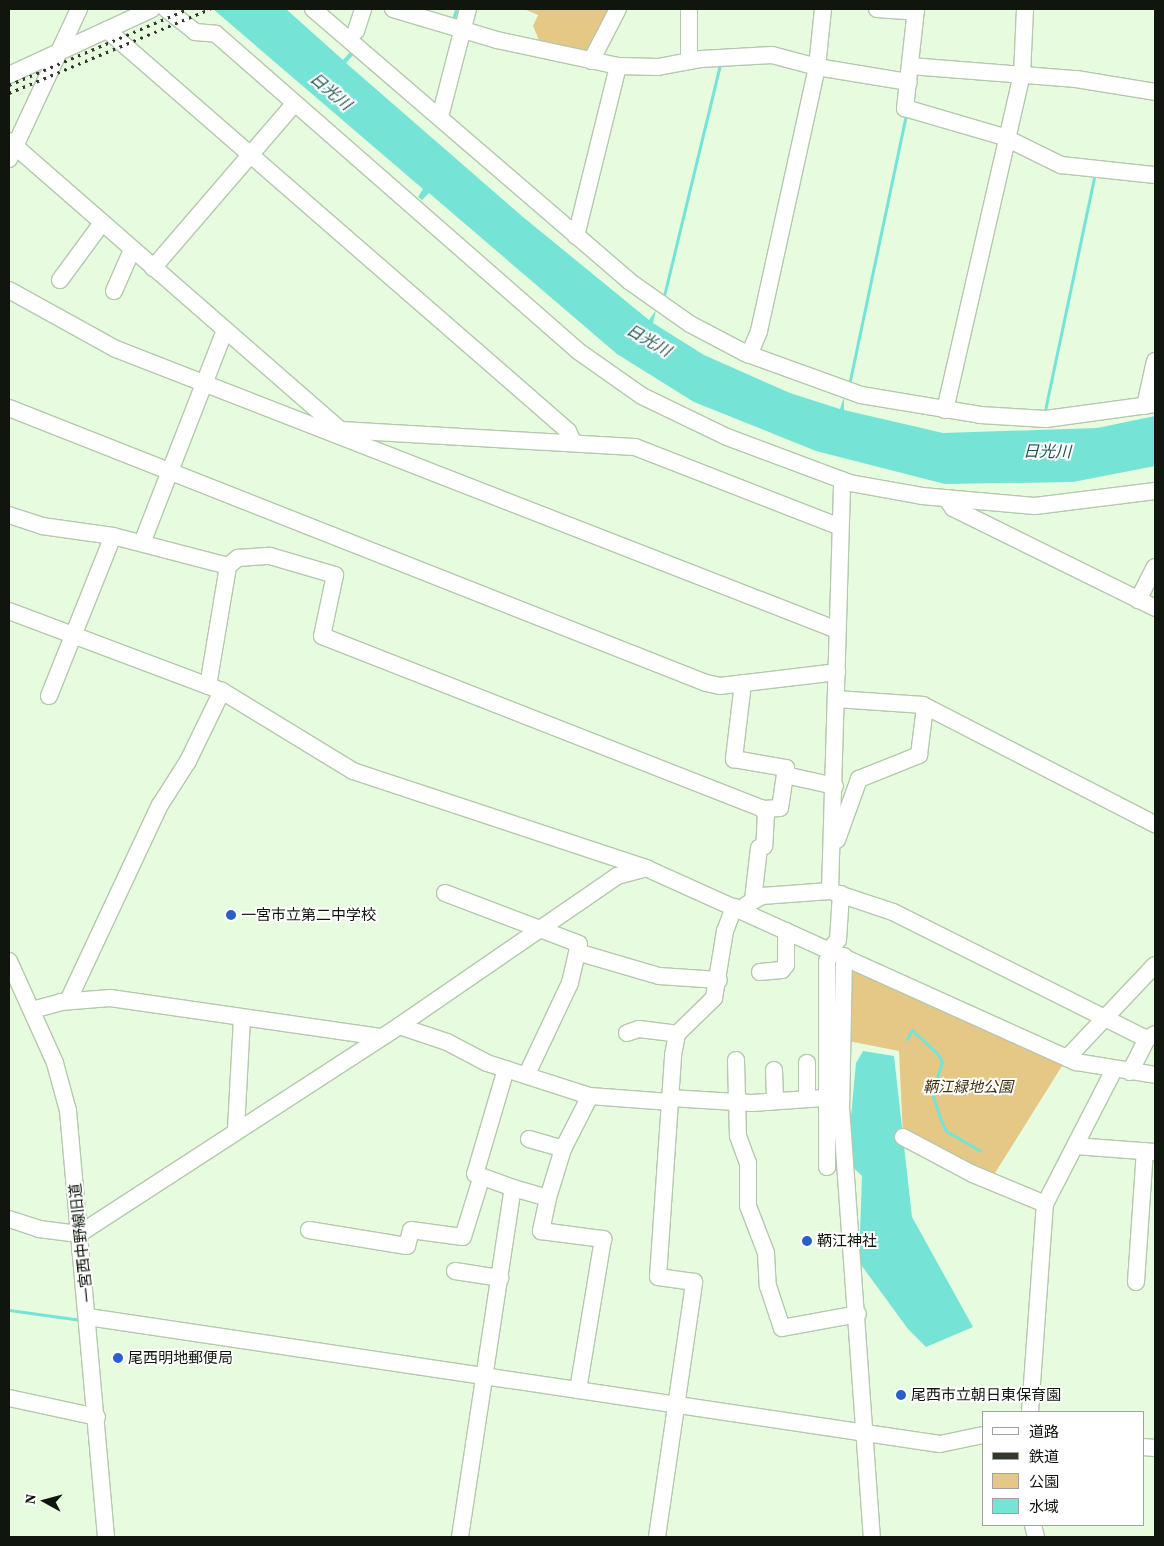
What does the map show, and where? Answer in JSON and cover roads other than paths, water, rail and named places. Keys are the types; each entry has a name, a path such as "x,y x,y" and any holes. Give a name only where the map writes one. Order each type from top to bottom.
{"street":[{"path":"79,9 11,149 102,223 338,432 573,442 634,447 840,527"},
{"path":"9,75 152,9"},
{"path":"166,9 195,32 216,34 578,351 642,396 727,437 842,480 946,498 1035,506 1155,492"},
{"path":"313,9 576,236 690,324 749,355 861,395 945,410 1046,419 1150,405 1155,361"},
{"path":"393,9 463,30 618,66 658,67 689,61 772,55 817,68 909,74 1022,75 1155,92"},
{"path":"440,117 468,9"},
{"path":"591,61 618,9"},
{"path":"689,9 689,61"},
{"path":"749,355 759,331 817,68 823,9"},
{"path":"877,9 916,10 904,108 1004,138 1061,165 1155,176"},
{"path":"945,410 1004,138 1022,75 1025,9"},
{"path":"107,30 568,431 573,442"},
{"path":"576,236 618,66"},
{"path":"153,268 294,104"},
{"path":"60,280 102,223"},
{"path":"114,290 132,250"},
{"path":"9,290 116,349 203,384 338,432 837,630"},
{"path":"142,544 167,473 225,330"},
{"path":"9,408 167,473 706,683 744,683 837,672"},
{"path":"842,480 833,846 838,940 833,956 834,1097 858,1314 872,1537"},
{"path":"946,498 953,508 1155,608"},
{"path":"9,514 42,526 113,536 228,566"},
{"path":"48,696 113,536"},
{"path":"68,1001 160,805 188,761 215,688 228,566 238,558 270,556 334,575 322,636 763,810 780,808 786,768 734,759 744,683"},
{"path":"1138,600 1155,566"},
{"path":"9,611 215,688 353,771 646,868 743,906 833,956 1067,1058 1122,1071 1155,1075"},
{"path":"837,699 925,707 1155,824"},
{"path":"785,775 835,782 859,779 919,755 925,707"},
{"path":"833,846 859,779"},
{"path":"657,1537 678,1405 694,1282 658,1277 670,1100 677,1034 714,998 719,980 724,931 743,906 759,848 764,846 763,810"},
{"path":"9,1219 39,1229 79,1234 236,1129 399,1026 617,876 646,868"},
{"path":"743,906 835,892 894,912 1103,1017 1151,1037 1122,1071 1075,1146 1045,1204 1030,1411"},
{"path":"445,893 542,928 579,944 566,995 527,1074"},
{"path":"760,972 782,970 786,965 786,931"},
{"path":"578,952 660,976 719,980"},
{"name":"一宮西中野線旧道","path":"9,960 14,984 32,1010 55,1064 68,1111 97,1417 106,1537"},
{"path":"1067,1058 1103,1017 1155,965"},
{"path":"32,1010 68,1001 110,998 242,1019 380,1037"},
{"path":"236,1129 242,1019"},
{"path":"399,1026 506,1069 527,1074 590,1096 736,1102 834,1097"},
{"path":"627,1033 639,1029 677,1034"},
{"path":"736,1060 738,1136 748,1163 748,1206 766,1253 768,1286 782,1328 858,1314"},
{"path":"807,1063 807,1099"},
{"path":"506,1069 475,1174 481,1178 548,1198"},
{"path":"774,1070 775,1101"},
{"path":"578,1390 603,1239 542,1231 548,1198 564,1149 590,1096"},
{"path":"827,1167 834,1097"},
{"path":"903,1137 973,1174 1045,1204"},
{"path":"529,1139 564,1149"},
{"path":"1075,1146 1150,1152 1136,1282"},
{"path":"309,1230 407,1246 411,1230 463,1237 481,1178"},
{"path":"460,1537 513,1188"},
{"path":"455,1271 500,1278"},
{"path":"88,1317 484,1374 578,1390 940,1444 982,1435"},
{"path":"9,1398 97,1417"}],"water":[{"name":"日光川","path":"213,9 286,9 343,60 351,51 354,54 346,63 523,217 649,320 656,310 653,323 704,355 790,393 840,409 844,397 844,410 943,433 1097,428 1155,416 1155,466 1073,482 945,484 816,451 694,402 617,354 429,193 422,200 418,197 423,189"},
{"path":"863,1051 894,1056 912,1217 973,1327 926,1347 908,1329 859,1262 862,1176 853,1167 850,1127 856,1063"}],"waterway":[{"path":"452,23 456,9"},
{"path":"663,300 720,64"},
{"path":"849,385 906,115"},
{"path":"1044,415 1095,174"},
{"path":"907,1039 912,1030 937,1053 942,1062 932,1093 946,1131 980,1151"},
{"path":"9,1310 81,1320"}],"railway":[{"path":"9,85 188,9"},
{"path":"9,93 210,9"}],"place":[{"name":"一宮市立第二中学校","path":"231,915"},
{"name":"鞆江神社","path":"807,1241"},
{"name":"尾西明地郵便局","path":"118,1358"},
{"name":"尾西市立朝日東保育園","path":"901,1395"}],"park label":[{"name":"鞆江緑地公園","path":"968,1087"}]}
